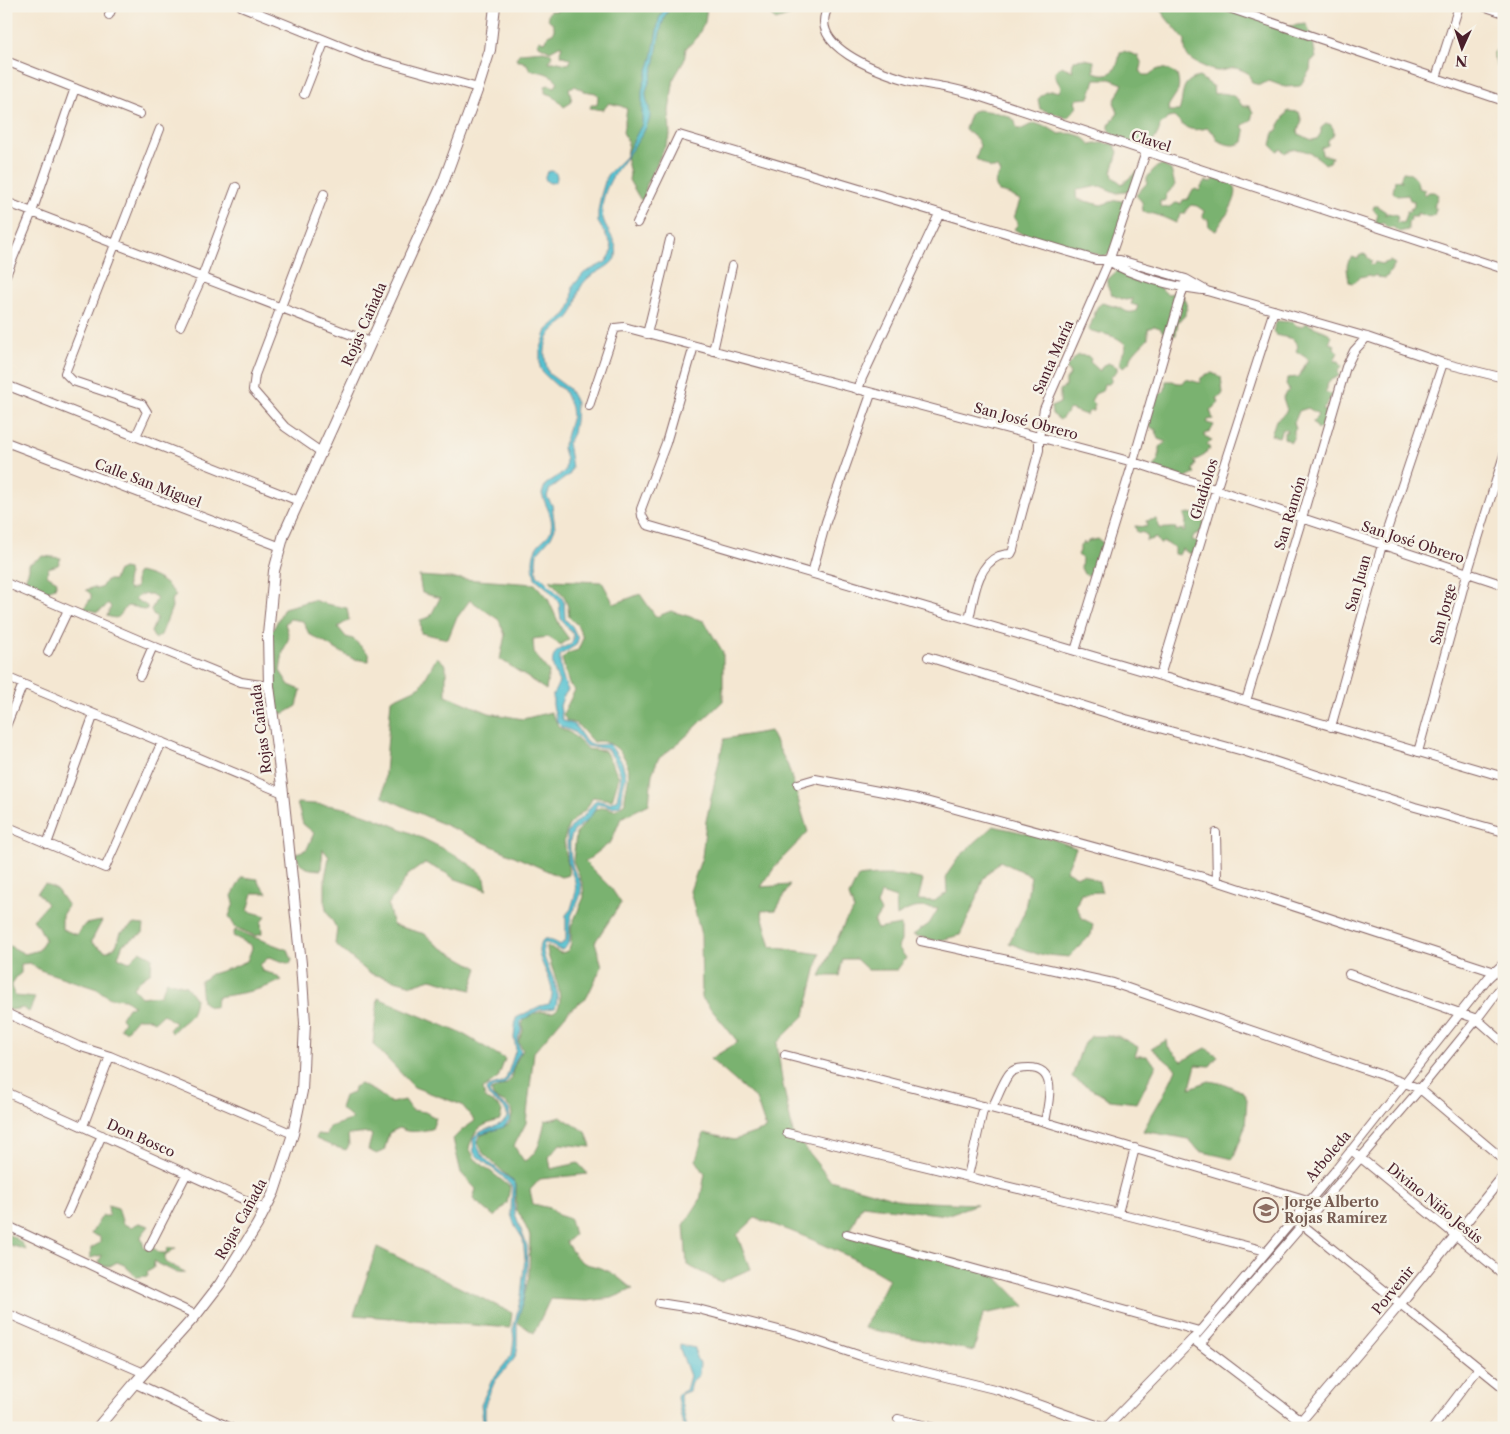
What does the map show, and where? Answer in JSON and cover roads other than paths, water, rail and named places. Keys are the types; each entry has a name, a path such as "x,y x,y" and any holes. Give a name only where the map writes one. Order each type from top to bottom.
{"main road":[{"name":"Rojas Cañada","path":"97,1428 196,1315 220,1284 257,1225 274,1192 282,1173 293,1134 302,1091 304,1023 301,964 283,793 269,686 268,636 274,571 284,534 443,183 490,50 495,6"}],"street":[{"path":"109,15 112,6"},
{"path":"241,6 368,56 478,88"},
{"name":"Clavel","path":"829,6 824,14 823,25 827,34 838,48 851,58 906,80 950,88 969,94 1504,269"},
{"path":"1223,6 1504,101"},
{"path":"1436,78 1458,6"},
{"path":"1483,6 1504,13"},
{"path":"304,94 325,40"},
{"path":"6,61 140,114"},
{"path":"6,275 32,212 75,88"},
{"path":"136,436 147,412 142,404 72,380 65,373 114,243 160,129"},
{"path":"637,222 679,135 1096,260 1120,260 1186,279 1207,290 1367,337 1443,363 1504,378"},
{"name":"Santa María","path":"969,620 980,577 985,566 999,556 1011,554 1013,550 1039,450 1044,409 1109,261 1146,152"},
{"path":"180,326 202,277 236,187"},
{"path":"321,452 286,426 253,390 255,375 324,194"},
{"path":"6,202 370,342"},
{"path":"858,390 939,214"},
{"path":"648,334 670,240"},
{"path":"1109,261 1120,269 1183,288 1207,290"},
{"path":"713,351 732,266"},
{"path":"1075,651 1133,462 1186,279"},
{"name":"Gladiolos","path":"1160,676 1216,490 1274,310"},
{"name":"San José Obrero","path":"589,406 615,328 624,327 1133,462 1504,585"},
{"name":"San Ramón","path":"1246,701 1346,366 1354,351 1367,337"},
{"path":"694,346 666,443 641,509 642,516 647,524 1331,727 1504,776"},
{"name":"San Juan","path":"1331,727 1382,545 1443,363"},
{"path":"6,385 299,501"},
{"path":"812,573 826,522 872,394"},
{"name":"Calle San Miguel","path":"6,442 281,547"},
{"name":"San Jorge","path":"1418,752 1467,574 1504,455"},
{"path":"6,584 241,682 269,686"},
{"path":"48,652 68,610"},
{"path":"140,676 153,646"},
{"path":"928,657 1126,719 1243,751 1414,807 1504,832"},
{"path":"6,677 283,793"},
{"path":"6,726 23,684"},
{"path":"47,844 94,714"},
{"path":"6,826 106,868 162,742"},
{"path":"798,784 815,779 915,798 1217,881 1504,975"},
{"path":"1216,833 1217,881"},
{"path":"922,941 1113,983 1405,1083 1420,1089 1504,1160"},
{"name":"Arboleda","path":"1197,1342 1199,1331 1351,1150 1494,972 1504,963"},
{"path":"1349,974 1478,1019 1504,1043"},
{"name":"Arboleda","path":"1106,1428 1152,1379 1197,1342 1303,1225 1420,1089 1478,1019 1504,983"},
{"path":"6,1013 78,1046 110,1056 293,1134"},
{"path":"785,1055 1044,1122 1321,1204"},
{"path":"83,1126 110,1056"},
{"path":"992,1108 1010,1072 1018,1068 1032,1068 1039,1070 1046,1076 1050,1087 1044,1122"},
{"name":"Don Bosco","path":"6,1092 265,1209"},
{"path":"968,1176 984,1106"},
{"path":"787,1133 968,1176 1266,1251"},
{"path":"67,1214 102,1135"},
{"path":"1118,1213 1135,1148"},
{"name":"Divino Niño Jesús","path":"1351,1150 1504,1274"},
{"path":"149,1247 187,1173"},
{"name":"Porvenir","path":"1301,1421 1401,1303 1504,1175"},
{"path":"1294,1218 1401,1303 1478,1369 1504,1388"},
{"path":"6,1225 196,1315"},
{"path":"847,1234 1199,1331"},
{"path":"659,1303 698,1309 798,1335 861,1356 998,1390 1106,1428"},
{"path":"6,1313 144,1373"},
{"path":"1197,1342 1310,1428"},
{"path":"1433,1428 1478,1369"},
{"path":"135,1383 230,1428"},
{"path":"898,1419 935,1428"}],"water":[{"path":"666,6 672,6 665,15 654,67 646,92 650,113 649,121 643,133 614,174 604,197 602,216 615,245 616,256 611,263 587,279 583,284 578,293 573,312 551,333 545,349 549,374 568,388 576,402 573,433 568,443 572,468 569,475 550,489 548,493 547,497 552,505 555,528 551,537 537,553 536,561 537,576 541,577 561,597 564,602 565,619 572,626 578,639 576,645 560,655 564,682 568,690 560,706 562,718 564,721 575,725 586,742 594,745 609,744 622,762 626,777 620,805 611,807 597,804 586,821 571,836 572,862 580,883 581,894 571,917 569,941 566,946 562,950 544,943 543,950 557,990 555,1008 539,1010 521,1021 521,1031 517,1041 521,1052 506,1082 501,1086 491,1089 489,1093 509,1109 510,1120 504,1127 479,1135 477,1142 482,1155 514,1182 516,1186 515,1214 527,1246 524,1298 517,1323 517,1351 514,1359 495,1381 485,1404 487,1428 484,1428 481,1404 492,1380 512,1355 513,1330 521,1297 525,1258 523,1239 515,1226 511,1214 512,1187 502,1176 474,1153 473,1139 482,1132 504,1122 506,1119 506,1110 490,1098 486,1090 488,1087 502,1083 506,1079 516,1049 514,1038 516,1018 540,1006 549,1004 552,996 552,987 539,953 540,945 544,939 560,945 566,939 566,915 571,909 576,892 575,881 568,863 567,834 574,823 583,817 596,800 610,803 617,799 621,778 614,759 607,749 586,746 574,732 562,727 557,722 553,705 553,695 559,682 553,665 554,656 560,649 571,644 573,636 561,619 559,602 535,578 533,558 538,545 548,536 552,525 542,494 545,485 565,471 566,460 563,448 572,416 571,407 564,390 543,373 540,367 540,351 547,330 566,314 569,309 572,302 573,286 584,273 606,262 611,254 610,242 598,222 601,195 607,175 625,157 642,124 642,91 652,58 659,19"},
{"path":"549,171 553,171 557,177 553,183 549,183 545,179 545,175"},
{"path":"680,1345 695,1348 696,1358 700,1363 699,1375 691,1382 689,1391 681,1394 680,1398 687,1428 684,1428 683,1425 677,1398 678,1394 686,1390 690,1376"}],"place":[{"name":"Jorge Alberto Rojas Ramírez","path":"1266,1210"}]}
